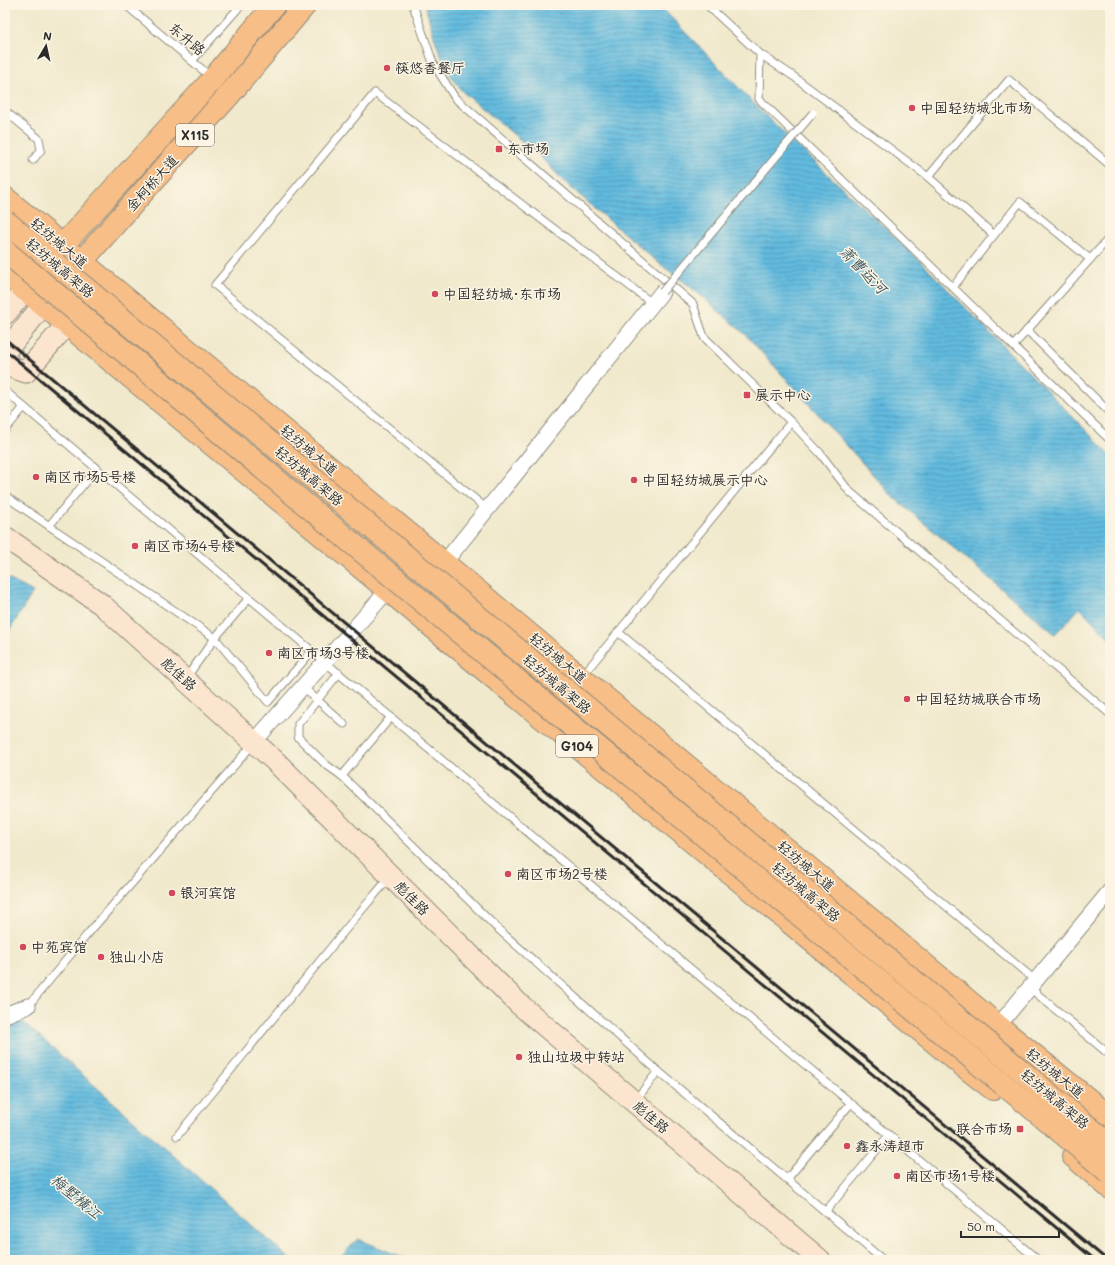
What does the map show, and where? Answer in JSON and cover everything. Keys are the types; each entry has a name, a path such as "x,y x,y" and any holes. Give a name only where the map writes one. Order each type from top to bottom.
{"main road":[{"name":"金柯桥大道","path":"25,290 62,246 213,79 274,5"},
{"name":"金柯桥大道","path":"43,305 230,94 304,5"},
{"name":"轻纺城大道","path":"5,198 998,1026 1110,1117"},
{"name":"轻纺城高架路","path":"5,221 1110,1145"},
{"name":"轻纺城高架路","path":"5,251 330,524 1110,1173"},
{"name":"G104","path":"5,273 950,1055 1030,1118 1110,1188"}],"street":[{"path":"5,314 25,290"},
{"path":"444,563 662,292"},
{"path":"5,352 43,305"},
{"path":"5,360 14,368 26,372 67,324"},
{"name":"彪佳路","path":"5,537 101,604 275,761 519,1004 820,1260"},
{"path":"254,742 388,590"},
{"path":"998,1026 1110,891"},
{"path":"5,1015 28,1006"}],"lane":[{"name":"东升路","path":"126,5 213,79"},
{"path":"192,60 241,5"},
{"path":"413,5 433,63 455,98 693,304 704,337 791,422 820,453 849,491 1110,714"},
{"path":"707,5 760,54 793,76 928,177 994,235"},
{"path":"760,54 759,98 1110,440"},
{"path":"928,177 1009,80 1110,165"},
{"path":"487,509 215,285 375,93 652,303"},
{"path":"5,111 39,139 41,150 33,160"},
{"path":"662,292 813,113"},
{"path":"953,287 1020,202 1090,259"},
{"path":"1014,346 1110,237"},
{"path":"1027,330 1110,413"},
{"path":"5,391 325,662 1038,1260"},
{"path":"5,430 24,407"},
{"path":"581,678 791,422"},
{"path":"49,526 97,468"},
{"path":"5,496 215,638 268,702 312,651"},
{"path":"185,680 215,638 249,598"},
{"path":"618,632 1033,984 1110,1054"},
{"path":"339,673 298,724 298,737 325,764 342,776 497,928 658,1072 883,1260"},
{"path":"303,687 344,724"},
{"path":"342,776 391,717"},
{"path":"28,1006 86,936 254,742"},
{"path":"177,1136 390,876"},
{"path":"634,1102 658,1072"},
{"path":"787,1179 851,1103"},
{"path":"826,1211 889,1135"}],"water":[{"name":"萧曹运河","path":"425,5 659,5 765,115 919,260 1110,455 1110,639 1080,608 1055,634 891,495 745,334 697,292 655,260 569,186 535,152 463,92 449,73 439,51"},
{"path":"5,577 33,592 5,640"},
{"name":"梅墅横江","path":"5,1002 23,1022 291,1260 5,1260"},
{"path":"358,1239 409,1260 338,1260"}],"railway":[{"path":"5,339 1107,1260"},
{"path":"5,350 1095,1260"}],"place":[{"name":"筷悠香餐厅","path":"387,68"},
{"name":"中国轻纺城北市场","path":"912,108"},
{"name":"东市场","path":"499,149"},
{"name":"中国轻纺城·东市场","path":"435,294"},
{"name":"展示中心","path":"747,395"},
{"name":"南区市场5号楼","path":"36,477"},
{"name":"中国轻纺城展示中心","path":"634,480"},
{"name":"南区市场4号楼","path":"135,546"},
{"name":"南区市场3号楼","path":"269,653"},
{"name":"中国轻纺城联合市场","path":"907,699"},
{"name":"南区市场2号楼","path":"508,874"},
{"name":"银河宾馆","path":"172,893"},
{"name":"中苑宾馆","path":"23,947"},
{"name":"独山小店","path":"101,957"},
{"name":"独山垃圾中转站","path":"519,1057"},
{"name":"联合市场","path":"1020,1129"},
{"name":"鑫永涛超市","path":"847,1146"},
{"name":"南区市场1号楼","path":"897,1176"}]}
